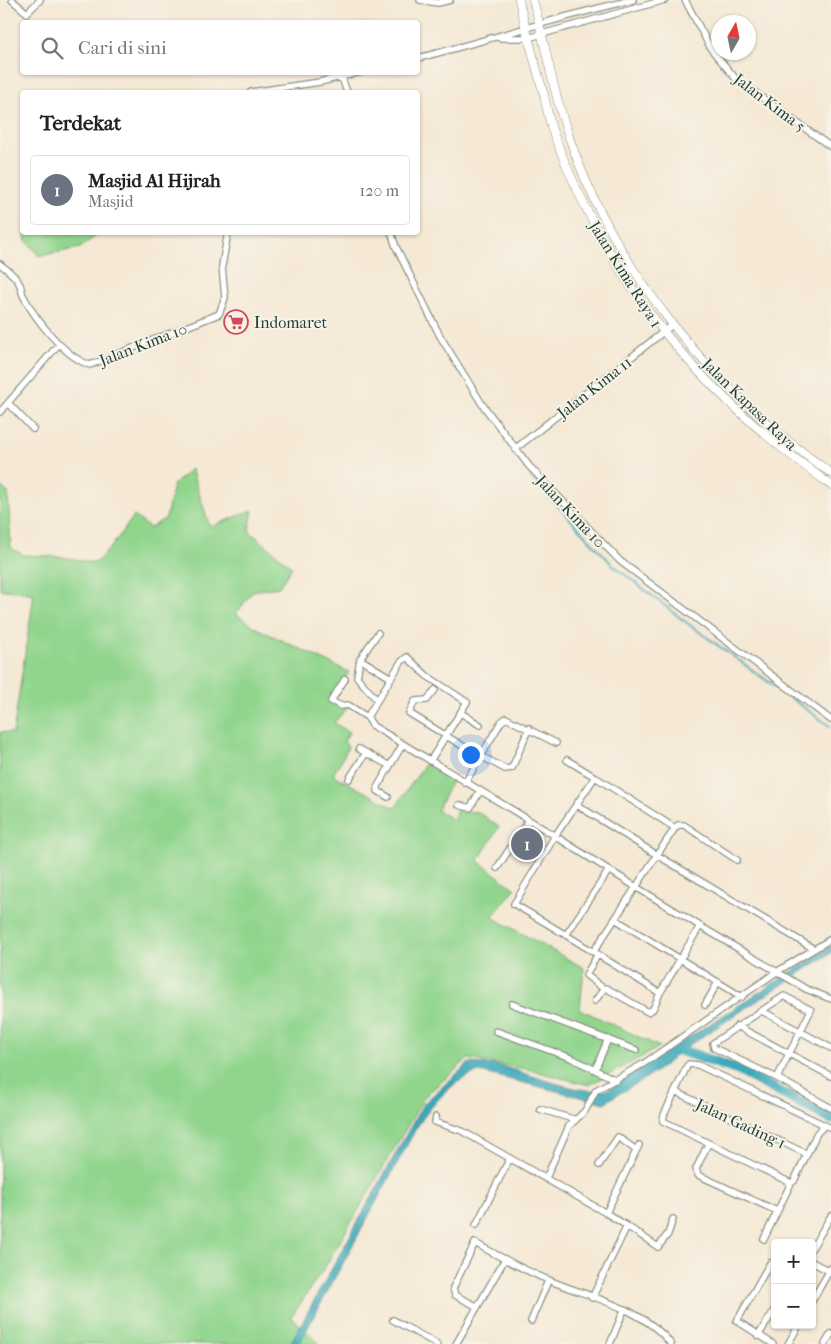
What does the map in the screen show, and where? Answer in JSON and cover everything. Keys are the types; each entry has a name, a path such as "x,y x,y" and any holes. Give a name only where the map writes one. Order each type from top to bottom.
{"main road":[{"name":"Jalan Kima Raya 1","path":"519,0 554,134 600,239 640,301 664,333 727,402 773,442 831,485"},
{"name":"Jalan Kapasa Raya","path":"533,0 566,128 600,212 647,289 672,325 720,380 801,452 831,473"}],"street":[{"path":"12,0 27,13 40,0"},
{"path":"420,0 438,3 450,0"},
{"path":"420,57 496,38 525,26 633,0"},
{"path":"496,38 528,38 665,0"},
{"name":"Jalan Kima 5","path":"685,0 702,36 732,74 831,147"},
{"path":"264,90 352,75"},
{"path":"342,78 346,90"},
{"name":"Jalan Kima 10","path":"0,264 14,275 20,284 23,296 59,344 84,363 90,365 219,314 225,298 222,266 227,235"},
{"name":"Jalan Kima 10","path":"392,235 396,247 440,336 482,404 515,450 607,550 831,720"},
{"name":"Jalan Kima 11","path":"515,450 672,325"},
{"path":"0,412 59,344"},
{"path":"8,403 33,428"},
{"path":"376,700 357,677 360,659 378,633"},
{"path":"368,717 376,700 401,662 405,658 409,658 427,676 466,700 467,705 430,761"},
{"path":"360,659 391,678"},
{"path":"345,679 331,701 341,706 348,705 368,717 373,726 465,783 529,820 700,926 781,972 806,989 831,999"},
{"path":"435,690 427,700 415,701 408,712 472,752"},
{"path":"461,713 480,725"},
{"path":"465,783 503,719 509,718 556,743"},
{"path":"480,756 505,769 512,768 529,728"},
{"path":"388,797 378,789 403,744"},
{"path":"359,749 390,766"},
{"path":"349,779 366,753"},
{"path":"567,760 675,828"},
{"path":"595,777 555,836 514,904 660,993"},
{"path":"459,805 470,808 480,791"},
{"path":"577,805 657,856 814,949"},
{"path":"497,868 529,820"},
{"path":"700,926 679,959 653,1009 648,1012 604,988 586,975 615,919 678,825 684,825 737,860"},
{"path":"566,935 609,870"},
{"path":"615,919 742,997"},
{"path":"546,1178 568,1126 585,1111 596,1090 616,1080 831,939"},
{"path":"705,1006 718,982"},
{"path":"595,1001 604,988"},
{"path":"777,1078 811,1010 784,996 713,1043 714,1048 777,1078 831,1108"},
{"path":"512,1004 636,1050"},
{"path":"762,1011 831,1048"},
{"path":"737,1026 791,1053 831,1076"},
{"path":"496,1031 571,1058 616,1080"},
{"path":"595,1070 608,1039"},
{"path":"790,1183 663,1122 664,1115 676,1092 686,1066 693,1064 831,1128"},
{"name":"Jalan Gading 1","path":"676,1092 807,1154"},
{"path":"540,1109 576,1120"},
{"path":"436,1117 435,1122 462,1132 546,1178 659,1247 668,1234 673,1219"},
{"path":"764,1239 790,1183 794,1181 807,1154 824,1126"},
{"path":"599,1165 618,1137 638,1147 606,1213"},
{"path":"708,1144 696,1169 698,1175 777,1212"},
{"path":"476,1225 510,1158"},
{"path":"816,1241 831,1216"},
{"path":"592,1298 627,1226"},
{"path":"476,1306 455,1295 453,1288 476,1244 548,1280 624,1310 652,1324 662,1332 671,1344"},
{"path":"456,1344 476,1306 505,1259"},
{"path":"770,1263 737,1320 740,1325 773,1344"},
{"path":"816,1264 830,1270 816,1295"},
{"path":"531,1321 548,1280"},
{"path":"610,1344 624,1310"},
{"path":"758,1336 771,1316"},
{"path":"393,1320 437,1344"},
{"path":"788,1344 797,1329"},
{"path":"825,1344 831,1334"}],"green space":[{"path":"26,235 97,235 80,248 39,256 25,239"},
{"path":"191,469 210,527 253,510 249,531 292,567 279,587 253,591 236,614 260,630 349,672 331,699 348,707 334,723 349,732 344,741 348,748 333,775 395,808 425,764 452,781 437,810 453,820 457,810 478,812 499,827 478,861 515,889 492,917 584,968 580,1009 660,1047 589,1085 526,1069 468,1059 425,1096 325,1267 291,1317 320,1344 0,1344 0,732 13,733 34,594 0,589 0,486 8,493 11,548 24,555 63,557 95,563 112,546 134,516 150,528 166,518 173,485"}],"water":[{"path":"831,946 831,953 680,1051 654,1073 604,1103 480,1072 461,1080 436,1102 417,1127 299,1344 290,1344 423,1104 469,1063 500,1066 553,1083 581,1089 607,1090"}],"waterway":[{"path":"530,476 613,565 683,620 831,727"},
{"path":"677,1049 738,1070 831,1119"}],"place":[{"name":"Indomaret","path":"236,322"},
{"name":"Masjid Al Hijrah","path":"527,844"}]}
